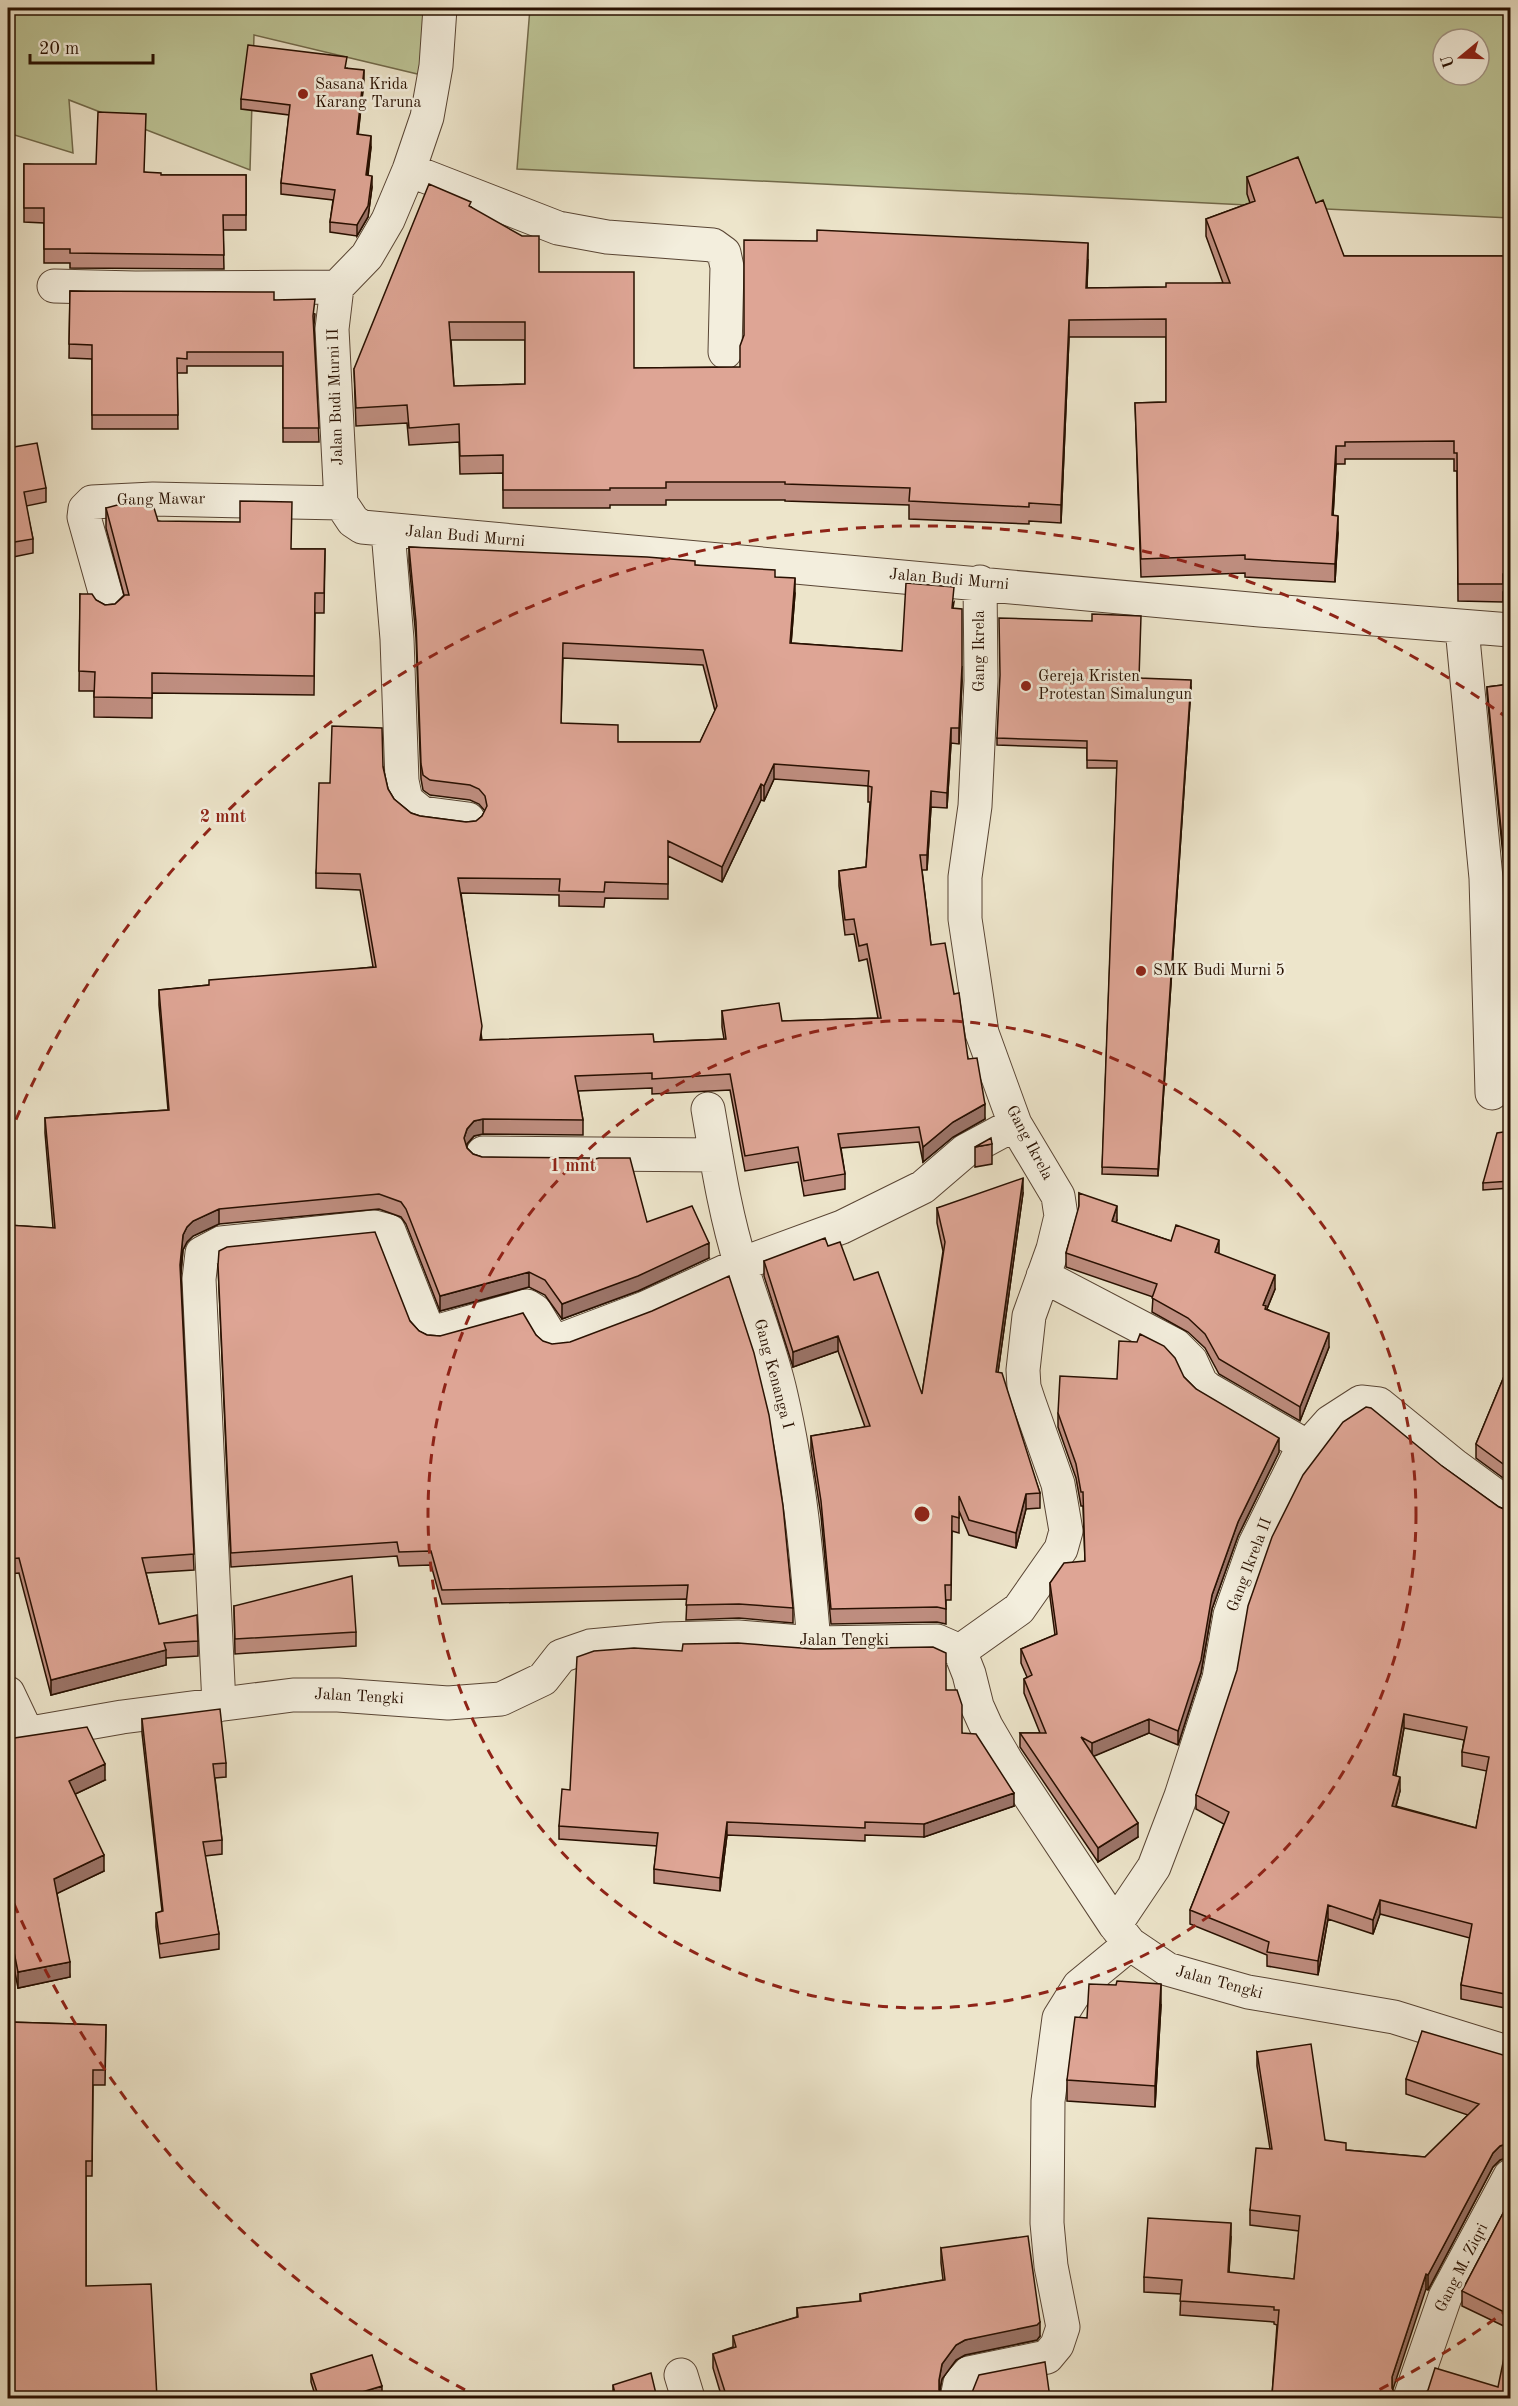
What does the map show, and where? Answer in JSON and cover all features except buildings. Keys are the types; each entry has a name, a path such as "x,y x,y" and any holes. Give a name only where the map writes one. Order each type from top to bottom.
{"street":[{"path":"54,286 135,288 337,286 367,256 388,220 409,170 427,117 436,66 440,8"},
{"path":"409,170 558,228 590,235 713,245 724,253 727,267 724,352"},
{"name":"Jalan Budi Murni II","path":"337,286 332,328 341,503"},
{"name":"Gang Mawar","path":"109,606 84,517 85,509 92,502 153,499 341,503"},
{"path":"341,503 353,521 362,526 388,531 397,639 402,782 406,800 422,813 468,819"},
{"name":"Jalan Budi Murni","path":"388,531 980,582 1461,628 1510,630"},
{"name":"Gang Ikrela","path":"960,1651 1019,1609 1061,1549 1066,1531 1058,1484 1024,1387 1023,1370 1029,1316 1061,1216 1058,1196 1015,1124 982,1033 965,919 965,877 976,794 981,681 980,582"},
{"path":"1461,628 1486,878 1492,1093"},
{"name":"Gang Kenanga I","path":"708,1109 741,1264 762,1324 781,1394 796,1464 804,1525 814,1643"},
{"path":"219,1705 199,1279 202,1253 221,1243 374,1227 389,1231 427,1328 435,1332 527,1306 535,1311 552,1339 563,1339 645,1308 741,1264 842,1227 922,1187 965,1151 1015,1124"},
{"path":"483,1153 716,1155"},
{"path":"1043,1276 1175,1344 1191,1361 1201,1383 1308,1447"},
{"name":"Gang Ikrela II","path":"957,2398 960,2383 969,2373 1047,2357 1057,2345 1063,2327 1047,2223 1048,2102 1059,2018 1079,1986 1122,1934 1154,1867 1182,1796 1219,1678 1230,1615 1255,1544 1297,1459 1330,1422 1361,1402 1379,1404 1454,1465 1510,1506"},
{"name":"Jalan Tengki","path":"17,1735 122,1717 293,1695 338,1695 448,1703 501,1699 543,1679 561,1656 590,1646 665,1639 738,1637 814,1643 938,1641 960,1651 969,1674 976,1706 986,1726 1007,1762 1122,1934 1167,1969 1248,1992 1394,2017 1510,2053"},
{"path":"8,1693 17,1735"},
{"name":"Gang M. Ziqri","path":"1410,2398 1445,2296 1510,2176"}],"green space":[{"path":"8,8 436,8 430,77 254,35 250,170 69,100 73,153 8,133"},
{"path":"530,8 1510,8 1510,218 517,169"}],"place":[{"name":"Sasana Krida Karang Taruna","path":"303,94"},
{"name":"Gereja Kristen Protestan Simalungun","path":"1026,686"},
{"name":"SMK Budi Murni 5","path":"1141,971"}]}
